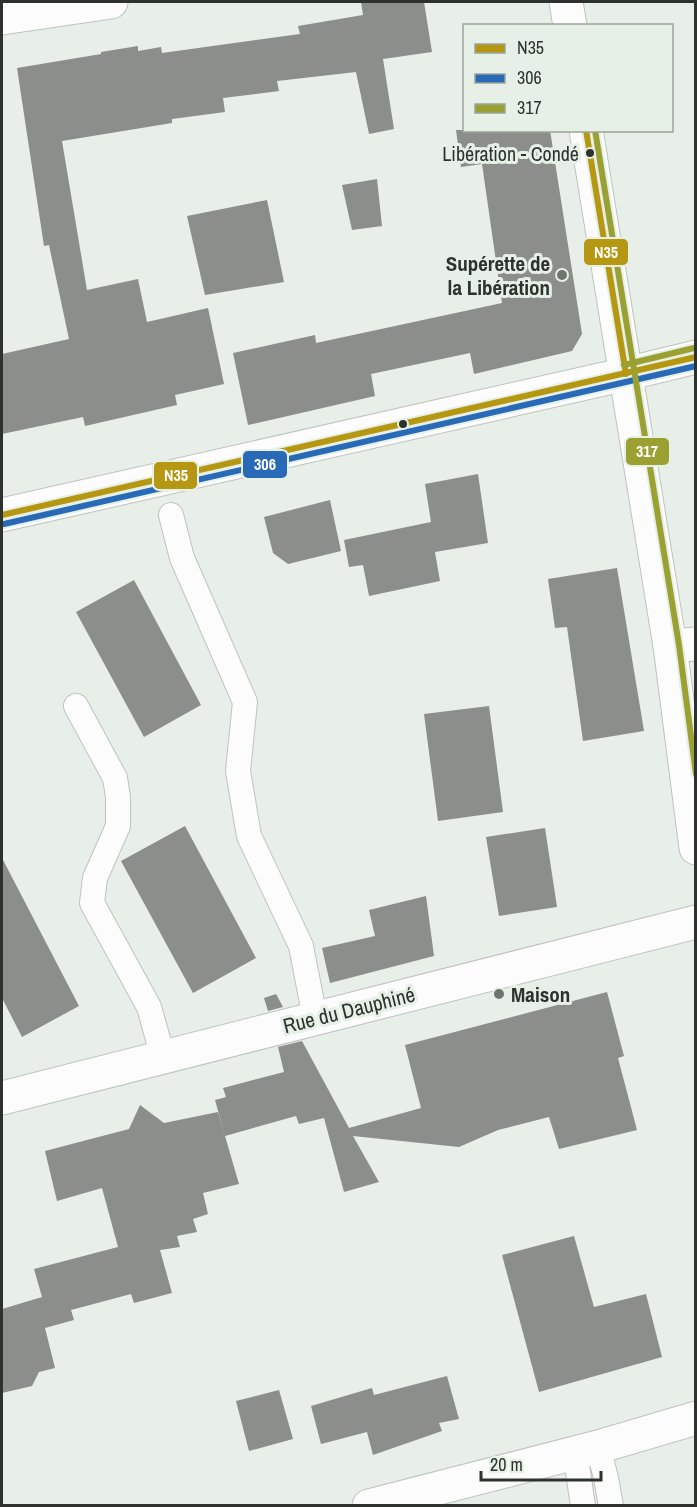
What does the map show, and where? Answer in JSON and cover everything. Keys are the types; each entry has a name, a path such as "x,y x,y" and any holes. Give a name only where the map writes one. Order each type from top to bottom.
{"street":[{"path":"2,18 111,2"},
{"path":"566,2 570,24"},
{"path":"586,132 626,374 683,645 696,848"},
{"path":"2,514 696,357"},
{"name":"Rue du Dauphiné","path":"2,1098 696,922"},
{"path":"369,1506 586,1450 696,1418"}],"lane":[{"path":"171,515 182,558 245,702 238,771 249,836 301,946 315,1018"},
{"path":"76,706 115,778 118,797 118,826 95,878 92,903 149,1007 163,1058"},
{"path":"583,1506 586,1450"},
{"path":"586,1450 606,1478 611,1506"}],"building":[{"path":"361,2 424,2 432,52 383,59 394,129 369,134 356,72 277,81 279,91 223,98 225,112 172,119 172,123 62,141 87,290 138,279 147,322 208,308 224,384 175,395 177,405 85,426 83,417 2,434 2,354 69,339 49,245 44,246 17,68 138,46 138,51 161,47 162,53 300,34 298,26 363,15"},
{"path":"456,130 463,130 463,132 550,132 582,334 572,351 474,374 470,353 371,374 375,396 248,425 233,353 315,335 316,343 502,303 482,164 461,167"},
{"path":"377,179 382,226 352,230 342,185"},
{"path":"267,200 284,282 205,295 187,216"},
{"path":"478,474 488,543 435,552 440,581 369,596 363,565 349,567 344,540 431,522 425,484"},
{"path":"330,500 341,551 288,564 273,553 264,517"},
{"path":"617,568 644,731 583,741 567,627 555,628 548,579"},
{"path":"134,580 201,705 144,737 76,612"},
{"path":"489,706 503,812 438,821 424,714"},
{"path":"185,826 256,958 193,993 121,861"},
{"path":"545,828 557,907 499,916 486,837"},
{"path":"2,858 79,1006 22,1037 2,998"},
{"path":"426,896 434,956 330,983 322,948 375,936 369,910"},
{"path":"607,992 624,1056 618,1058 637,1130 559,1149 549,1117 498,1130 459,1147 353,1136 379,1182 344,1192 324,1118 299,1124 296,1116 225,1136 215,1100 226,1097 223,1088 284,1072 278,1047 302,1041 349,1128 421,1108 405,1045"},
{"path":"276,994 283,1007 268,1011 264,998"},
{"path":"140,1105 164,1123 218,1112 239,1184 203,1193 208,1214 193,1219 197,1232 177,1236 180,1247 160,1250 172,1293 134,1303 131,1294 71,1310 74,1320 45,1328 55,1368 39,1372 32,1386 2,1393 2,1309 42,1297 34,1269 118,1247 102,1188 57,1201 45,1151 129,1129"},
{"path":"574,1236 594,1307 646,1294 662,1357 539,1392 502,1255"},
{"path":"447,1376 459,1419 439,1423 442,1431 373,1455 367,1432 321,1444 311,1406 372,1388 374,1395"},
{"path":"279,1390 293,1439 249,1451 236,1401"}],"transit line":[{"name":"N35","path":"586,132 626,374"},
{"name":"317","path":"595,132 679,645 696,774"},
{"name":"317","path":"624,365 694,348"},
{"name":"N35","path":"2,515 696,357"},
{"name":"306","path":"4,524 696,366"}],"place":[{"name":"Libération - Condé","path":"590,153"},
{"name":"Supérette de la Libération","path":"562,275"},
{"name":"Maison","path":"499,994"}]}
